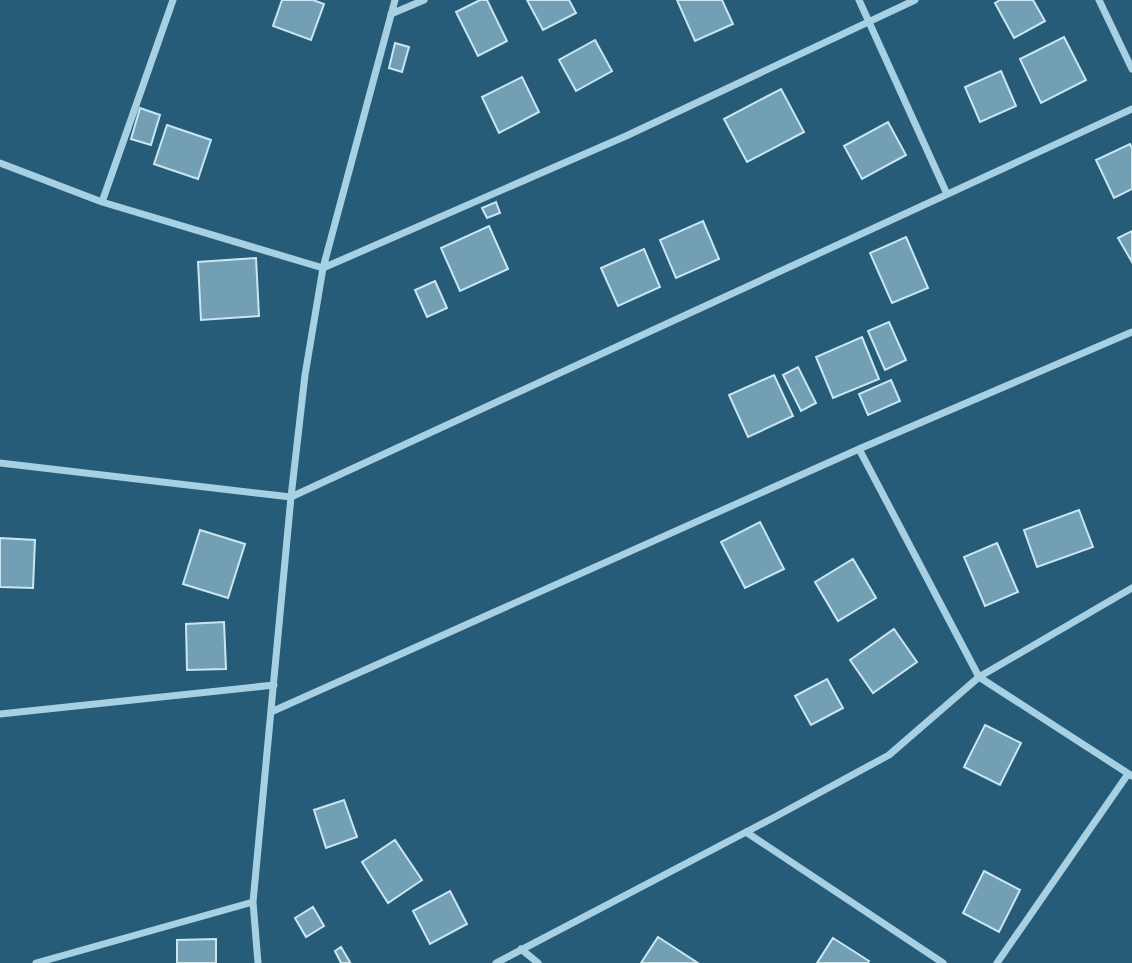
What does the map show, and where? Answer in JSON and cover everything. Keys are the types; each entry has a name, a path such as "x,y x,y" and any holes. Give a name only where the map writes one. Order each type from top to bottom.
{"street":[{"path":"102,202 173,0"},
{"path":"258,963 253,902 290,497 304,375 323,268 395,0"},
{"path":"391,14 424,0"},
{"path":"859,0 947,194"},
{"path":"0,163 102,202 323,268 626,136 915,0"},
{"path":"1099,0 1132,69"},
{"path":"0,463 290,497 1132,109"},
{"path":"271,712 859,449 1132,332"},
{"path":"859,449 979,677 1130,775 997,963"},
{"path":"496,963 889,755 979,677 1132,588"},
{"path":"0,714 274,685"},
{"path":"746,832 943,963"},
{"path":"36,963 253,902"},
{"path":"521,949 538,963"}],"building":[{"path":"282,0 313,0 324,4 311,40 273,26"},
{"path":"480,0 487,0 507,41 478,56 456,12"},
{"path":"527,0 569,0 576,13 543,30"},
{"path":"677,0 722,0 733,24 695,41"},
{"path":"1000,0 1033,0 1045,21 1014,38 995,3"},
{"path":"1064,37 1086,80 1041,103 1020,59"},
{"path":"595,40 612,71 576,91 559,60"},
{"path":"395,43 409,47 402,72 389,68"},
{"path":"1001,71 1016,106 980,122 965,87"},
{"path":"522,77 539,112 499,133 482,97"},
{"path":"781,89 804,132 747,162 724,119"},
{"path":"140,108 160,115 151,145 131,139"},
{"path":"888,122 906,155 862,179 844,146"},
{"path":"167,125 211,140 198,179 154,164"},
{"path":"1130,144 1132,189 1114,198 1096,160"},
{"path":"496,202 500,213 487,218 482,208"},
{"path":"703,221 719,259 676,278 660,240"},
{"path":"489,226 508,269 460,291 441,248"},
{"path":"1132,231 1132,262 1118,238"},
{"path":"906,237 928,288 892,303 870,253"},
{"path":"644,249 660,287 618,306 601,268"},
{"path":"256,258 259,316 201,320 198,262"},
{"path":"435,281 447,308 427,317 415,290"},
{"path":"889,322 906,360 885,370 868,331"},
{"path":"862,337 879,379 833,398 816,357"},
{"path":"798,367 816,403 801,411 783,375"},
{"path":"774,375 793,416 748,437 729,395"},
{"path":"891,380 900,401 868,415 859,394"},
{"path":"1079,510 1093,547 1037,567 1024,530"},
{"path":"760,522 784,569 745,588 721,542"},
{"path":"200,530 245,544 228,598 183,584"},
{"path":"0,538 35,540 33,588 0,587"},
{"path":"997,543 1018,592 985,606 964,557"},
{"path":"853,559 876,598 838,621 815,582"},
{"path":"224,622 226,669 187,670 186,624"},
{"path":"894,629 917,662 873,693 850,660"},
{"path":"827,679 843,708 811,725 795,696"},
{"path":"985,725 1021,743 1000,785 964,767"},
{"path":"344,800 357,837 326,848 314,810"},
{"path":"395,840 422,880 388,903 362,862"},
{"path":"984,871 1020,890 999,932 963,913"},
{"path":"450,891 467,924 430,944 413,911"},
{"path":"313,907 324,926 306,937 295,918"},
{"path":"658,937 698,963 641,963"},
{"path":"833,938 869,961 868,963 817,963"},
{"path":"216,939 216,963 177,963 177,940"},
{"path":"341,947 350,962 341,963 335,951"}]}
